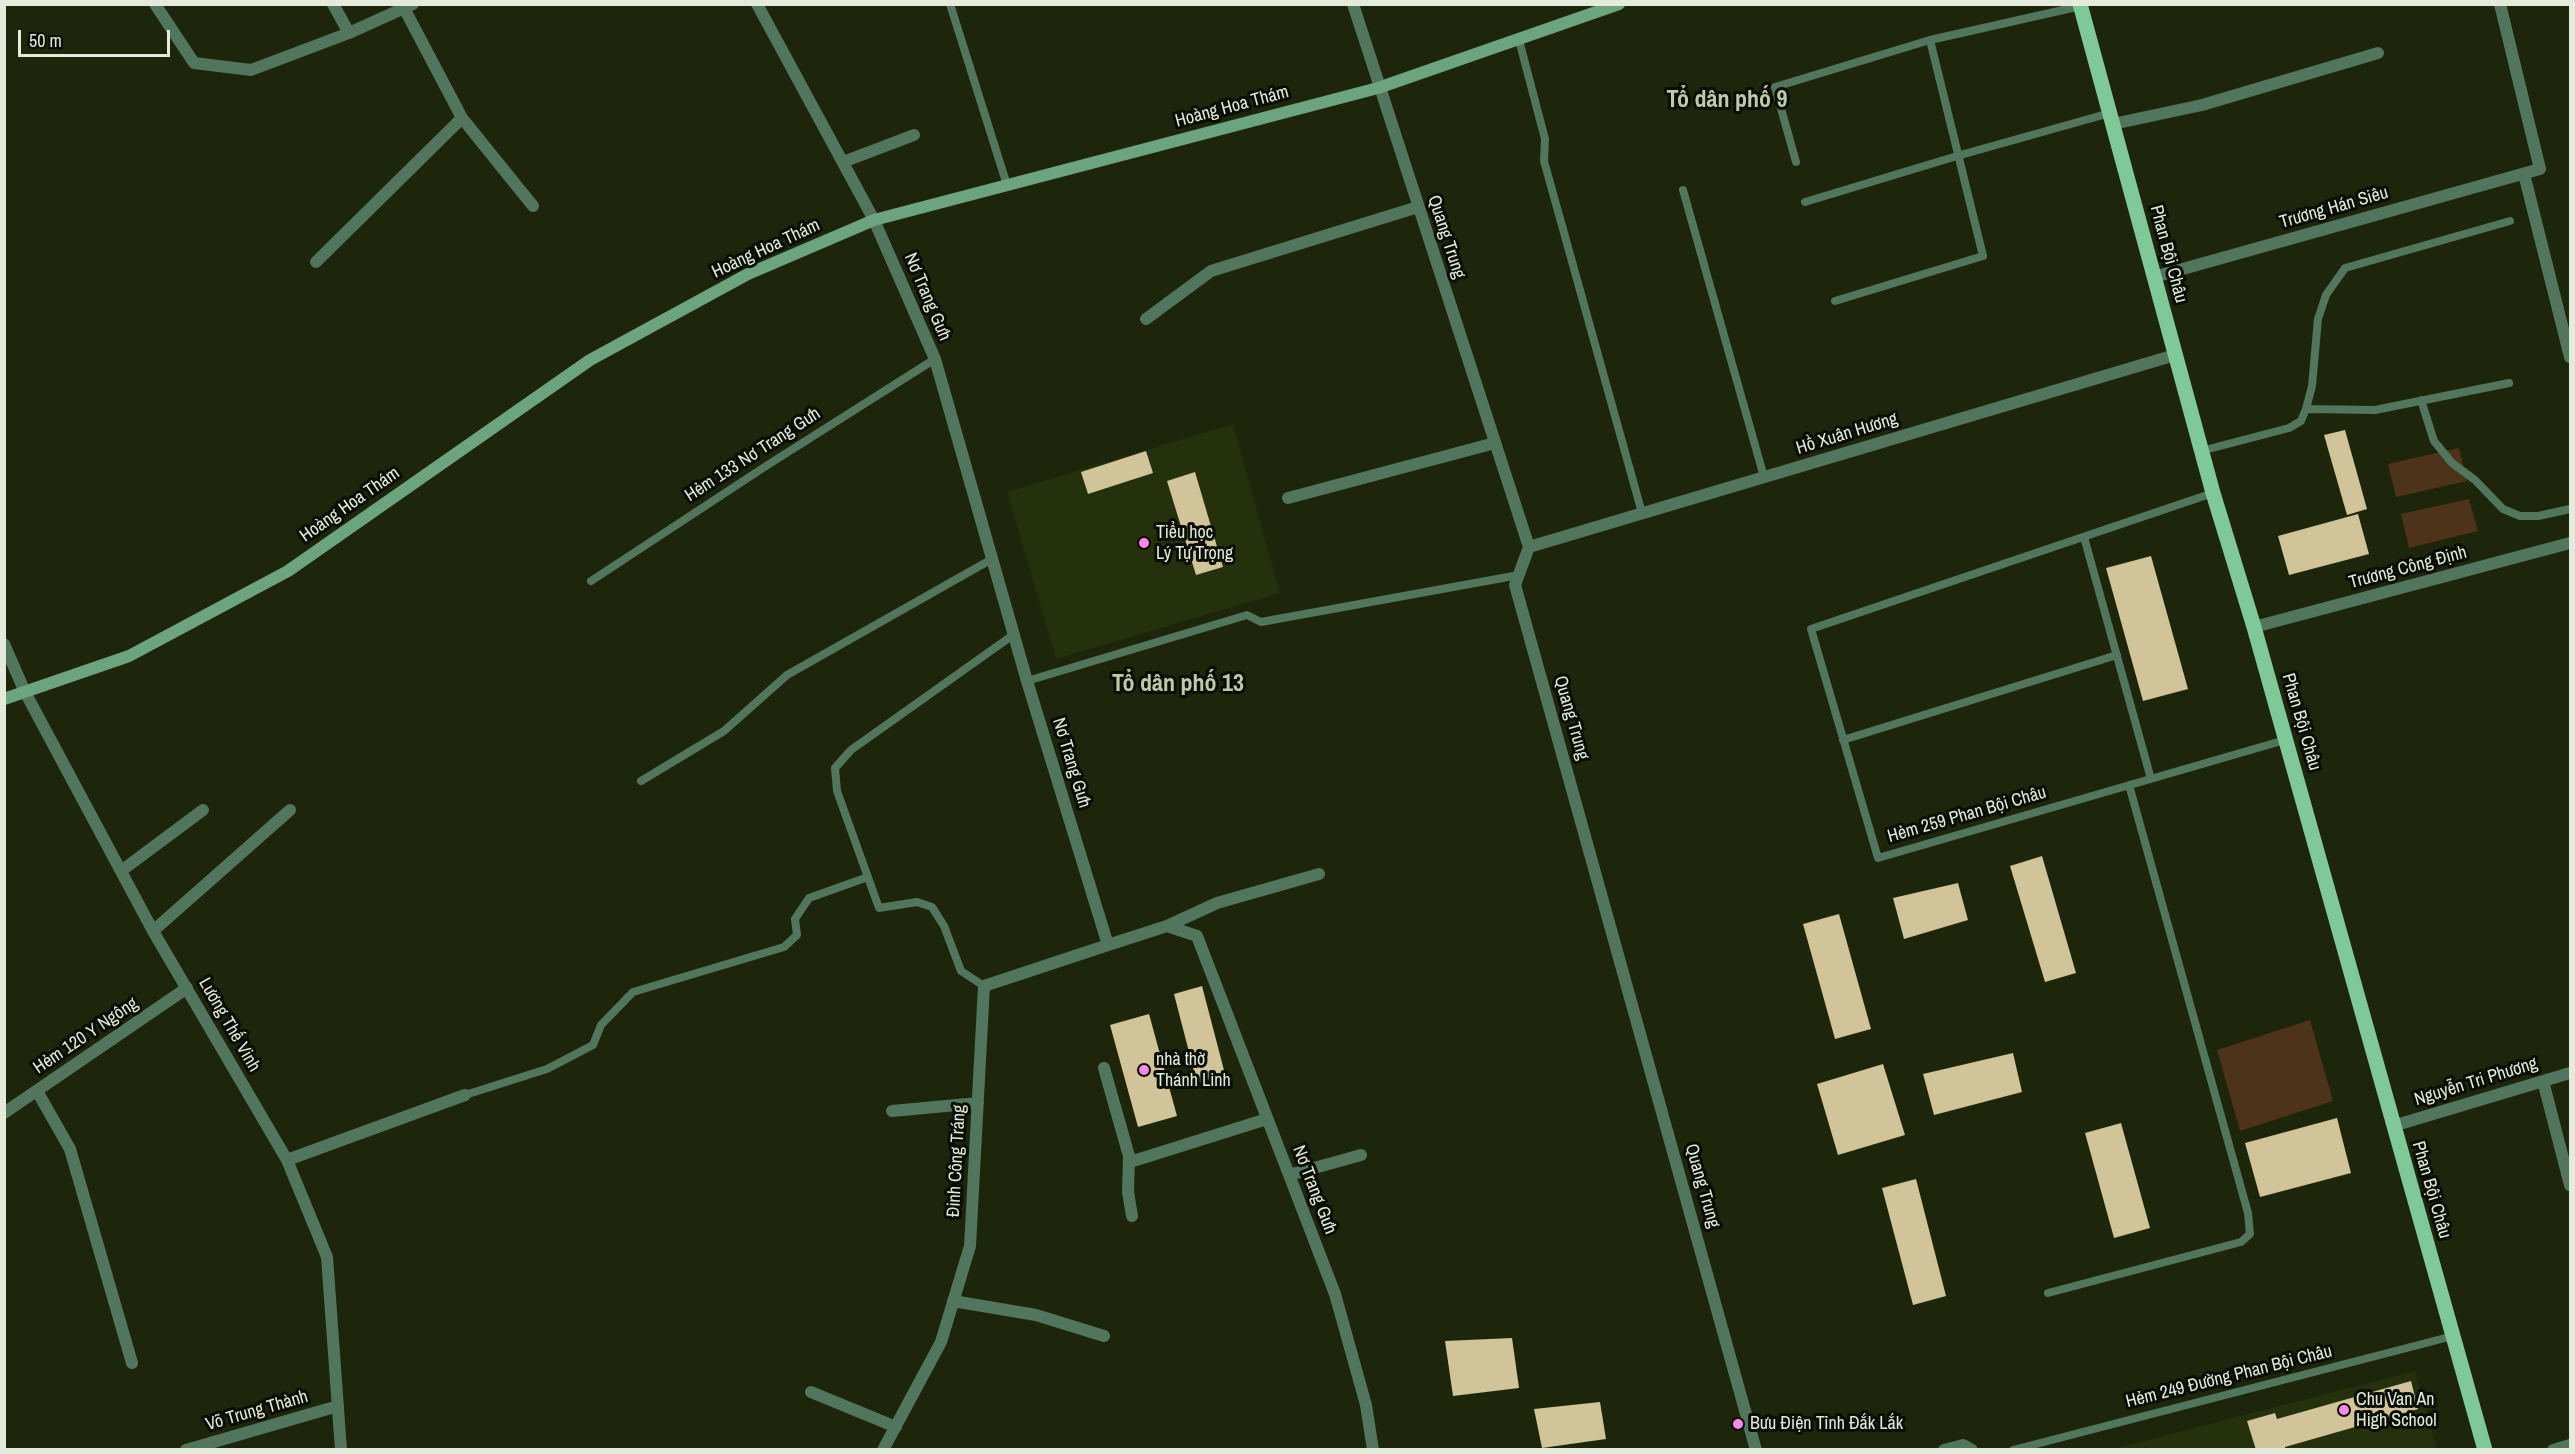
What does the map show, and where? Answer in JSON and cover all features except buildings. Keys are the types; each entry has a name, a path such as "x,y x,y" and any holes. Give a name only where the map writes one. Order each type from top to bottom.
{"main road":[{"name":"Phan Bội Châu","path":"2080,5 2201,451 2254,627 2485,1449"}],"street":[{"path":"155,4 194,63 251,70 349,33 409,6 462,118 533,206"},
{"path":"333,4 349,33"},
{"name":"Nơ Trang Gưh","path":"757,4 874,220 935,359 1013,635 1107,945"},
{"name":"Quang Trung","path":"1353,4 1378,88 1529,547 1515,585 1756,1449"},
{"name":"Hoàng Hoa Thám","path":"4,699 129,656 288,571 590,360 748,274 874,220 1378,88 1619,4"},
{"path":"2500,4 2540,170 2524,174 2571,357"},
{"path":"2111,119 2202,105 2378,53"},
{"path":"316,262 462,118"},
{"path":"843,162 914,135"},
{"name":"Trương Hán Siêu","path":"2154,276 2524,174"},
{"path":"1146,319 1211,271 1418,207"},
{"name":"Hồ Xuân Hương","path":"1529,547 2175,355"},
{"path":"1288,498 1495,443"},
{"name":"Trương Công Định","path":"2254,627 2571,543"},
{"name":"Lương Thế Vinh","path":"4,644 25,692 153,931 287,1160 327,1257 341,1449"},
{"path":"121,871 203,810"},
{"path":"153,931 290,810"},
{"path":"984,986 1167,926 1217,903 1319,874"},
{"name":"Nơ Trang Gưh","path":"1167,926 1197,936 1335,1294 1366,1405 1373,1449"},
{"name":"Đinh Công Tráng","path":"883,1449 941,1342 970,1246 984,986"},
{"name":"Hẻm 120 Y Ngông","path":"4,1113 187,988"},
{"path":"1104,1068 1130,1162 1128,1192 1132,1216"},
{"name":"Nguyễn Tri Phương","path":"2393,1126 2571,1073"},
{"path":"2543,1081 2571,1185"},
{"path":"37,1091 70,1149 132,1363"},
{"path":"287,1160 465,1095"},
{"path":"892,1111 978,1103"},
{"path":"1130,1162 1267,1119"},
{"path":"1289,1175 1361,1155"},
{"path":"953,1301 1036,1315 1104,1336"},
{"path":"811,1392 896,1427"},
{"name":"Võ Trung Thành","path":"186,1449 338,1406"},
{"path":"1944,1449 1963,1445 1972,1449"},
{"path":"2553,1449 2571,1445"}],"lane":[{"path":"950,4 1008,185"},
{"path":"1796,162 1775,87 1930,40 2080,5"},
{"path":"1518,40 1545,139 1544,161 1642,513"},
{"path":"1835,301 1983,256 1930,40"},
{"path":"1805,202 1957,156 2111,119"},
{"path":"1683,190 1764,477"},
{"path":"2201,451 2289,428 2301,421 2307,409 2312,386 2318,319 2326,295 2345,268 2510,221"},
{"name":"Hẻm 133 Nơ Trang Gưh","path":"591,581 766,465 935,359"},
{"path":"2307,409 2375,410 2510,382"},
{"path":"2421,400 2434,441 2452,463 2475,480 2503,509 2520,516 2538,516 2571,509"},
{"name":"Hẻm 259 Phan Bội Châu","path":"2213,493 1811,629 1843,740 1878,858 2286,740"},
{"path":"2084,537 2151,779"},
{"path":"641,781 724,731 787,675 992,559"},
{"path":"1027,681 1247,615 1261,622 1519,575"},
{"path":"984,986 961,971 944,926 932,907 917,902 879,908 837,791 835,768 851,750 1013,635"},
{"path":"1843,740 2117,655"},
{"path":"2048,1293 2241,1242 2250,1234 2248,1213 2128,786"},
{"path":"465,1095 547,1069 593,1045 601,1024 633,992 784,947 797,935 795,920 809,898 868,877"},
{"name":"Hẻm 249 Đường Phan Bội Châu","path":"2013,1449 2453,1336"}],"shaded area":[{"name":"Tiểu học Lý Tự Trọng","path":"1233,424 1280,593 1056,659 1007,492"},
{"path":"2459,448 2467,481 2396,497 2388,464"},
{"path":"2469,499 2478,531 2409,548 2401,514"},
{"path":"2310,1020 2333,1101 2240,1131 2217,1050"},
{"name":"Chu Van An High School","path":"2415,1371 2437,1449 2109,1450"}],"place":[{"name":"Tiểu học Lý Tự Trọng","path":"1144,543"},
{"name":"nhà thờ Thánh Linh","path":"1144,1070"},
{"name":"Chu Van An High School","path":"2344,1410"},
{"name":"Bưu Điện Tỉnh Đắk Lắk","path":"1738,1424"}],"district":[{"name":"Tổ dân phố 9","path":"1727,101"},
{"name":"Tổ dân phố 13","path":"1178,685"}]}
